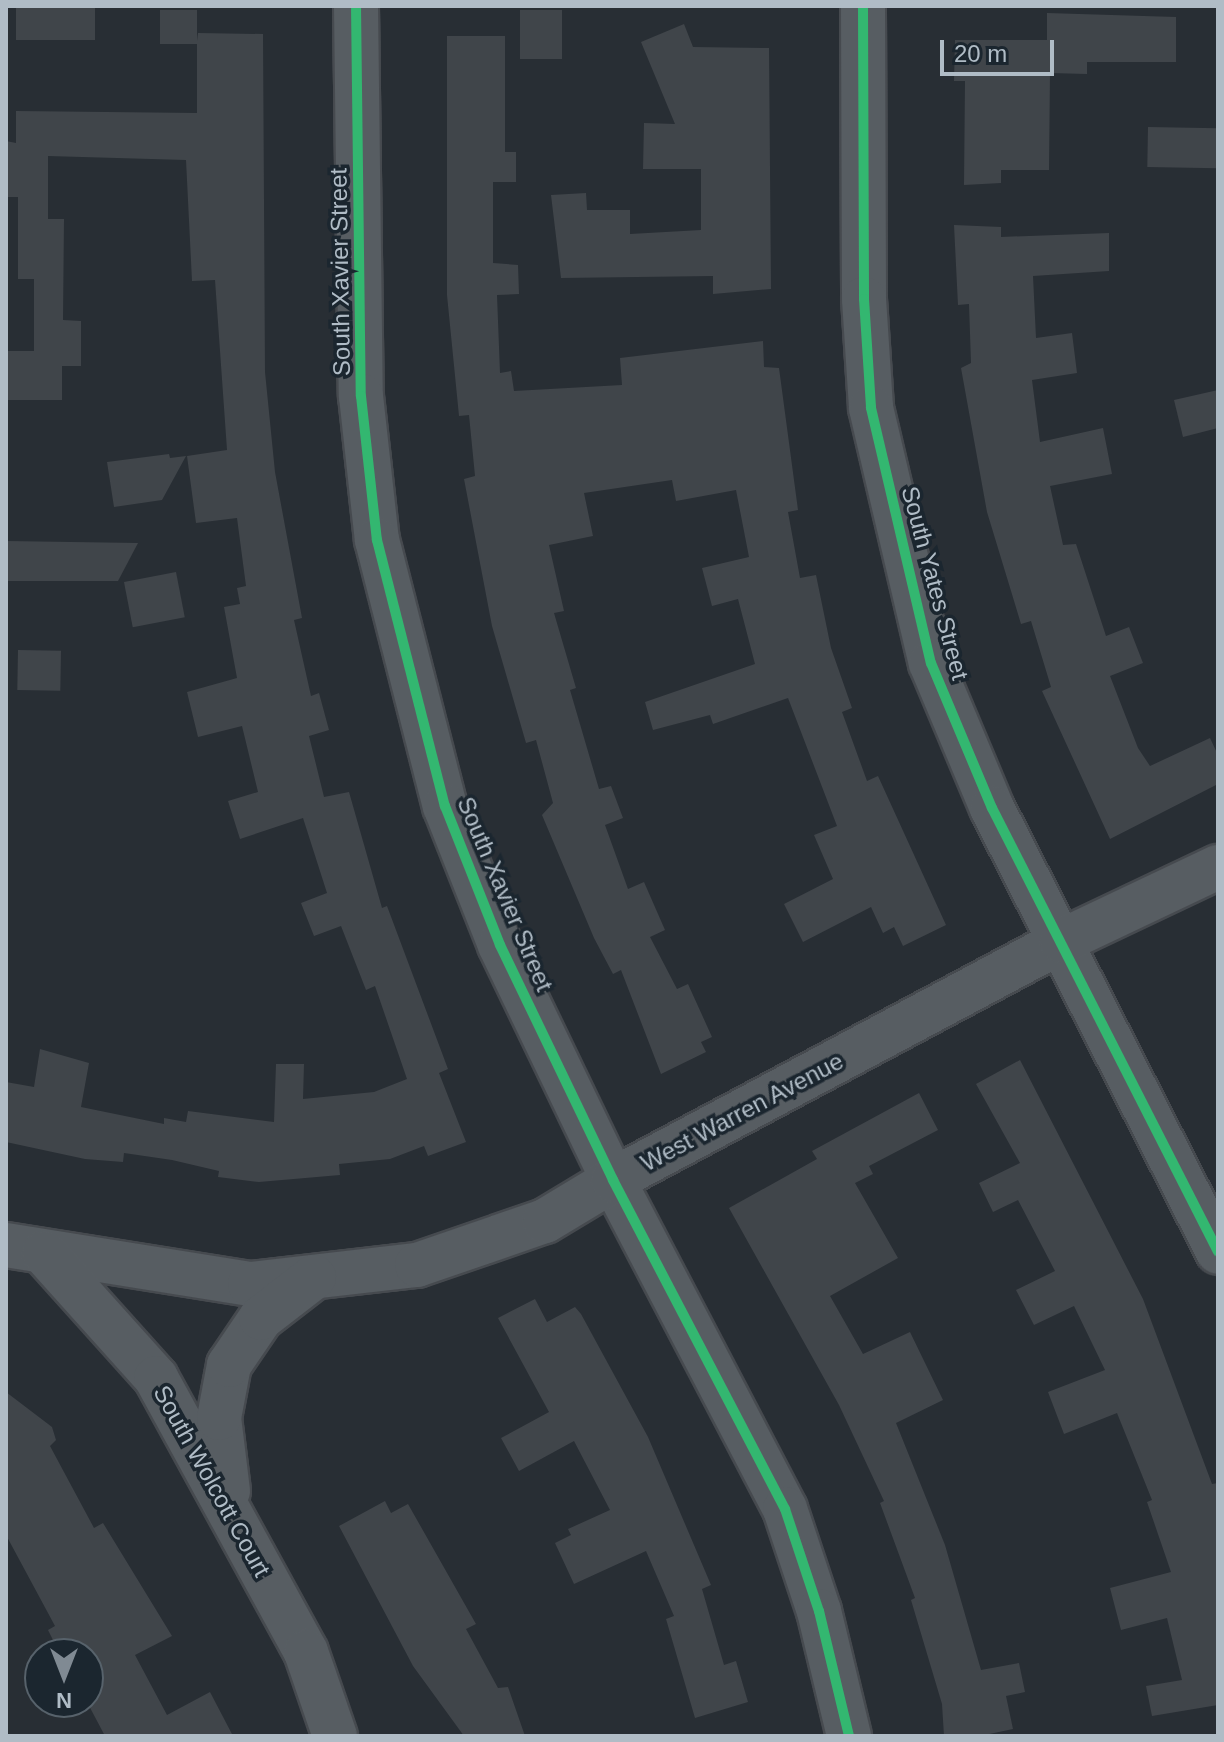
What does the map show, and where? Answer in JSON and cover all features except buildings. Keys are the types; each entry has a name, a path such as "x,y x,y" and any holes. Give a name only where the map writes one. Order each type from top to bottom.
{"street":[{"name":"South Xavier Street","path":"356,6 361,396 377,540 445,806 500,945 613,1180 785,1509 819,1611 849,1736"},
{"name":"South Yates Street","path":"863,6 864,299 871,408 931,663 992,808 1218,1252"},
{"name":"West Warren Avenue","path":"25,1249 250,1284 417,1265 545,1221 613,1180 1062,941 1218,867"},
{"name":"South Wolcott Court","path":"25,1249 156,1378 306,1652 335,1736"},
{"path":"231,1515 219,1418 229,1365 261,1318 316,1276"}],"cycle path":[{"path":"356,6 361,396 377,540 445,806 500,945 613,1180 785,1509 819,1611 849,1736"},
{"path":"863,6 864,299 871,408 931,663 992,808 1218,1252"}]}
